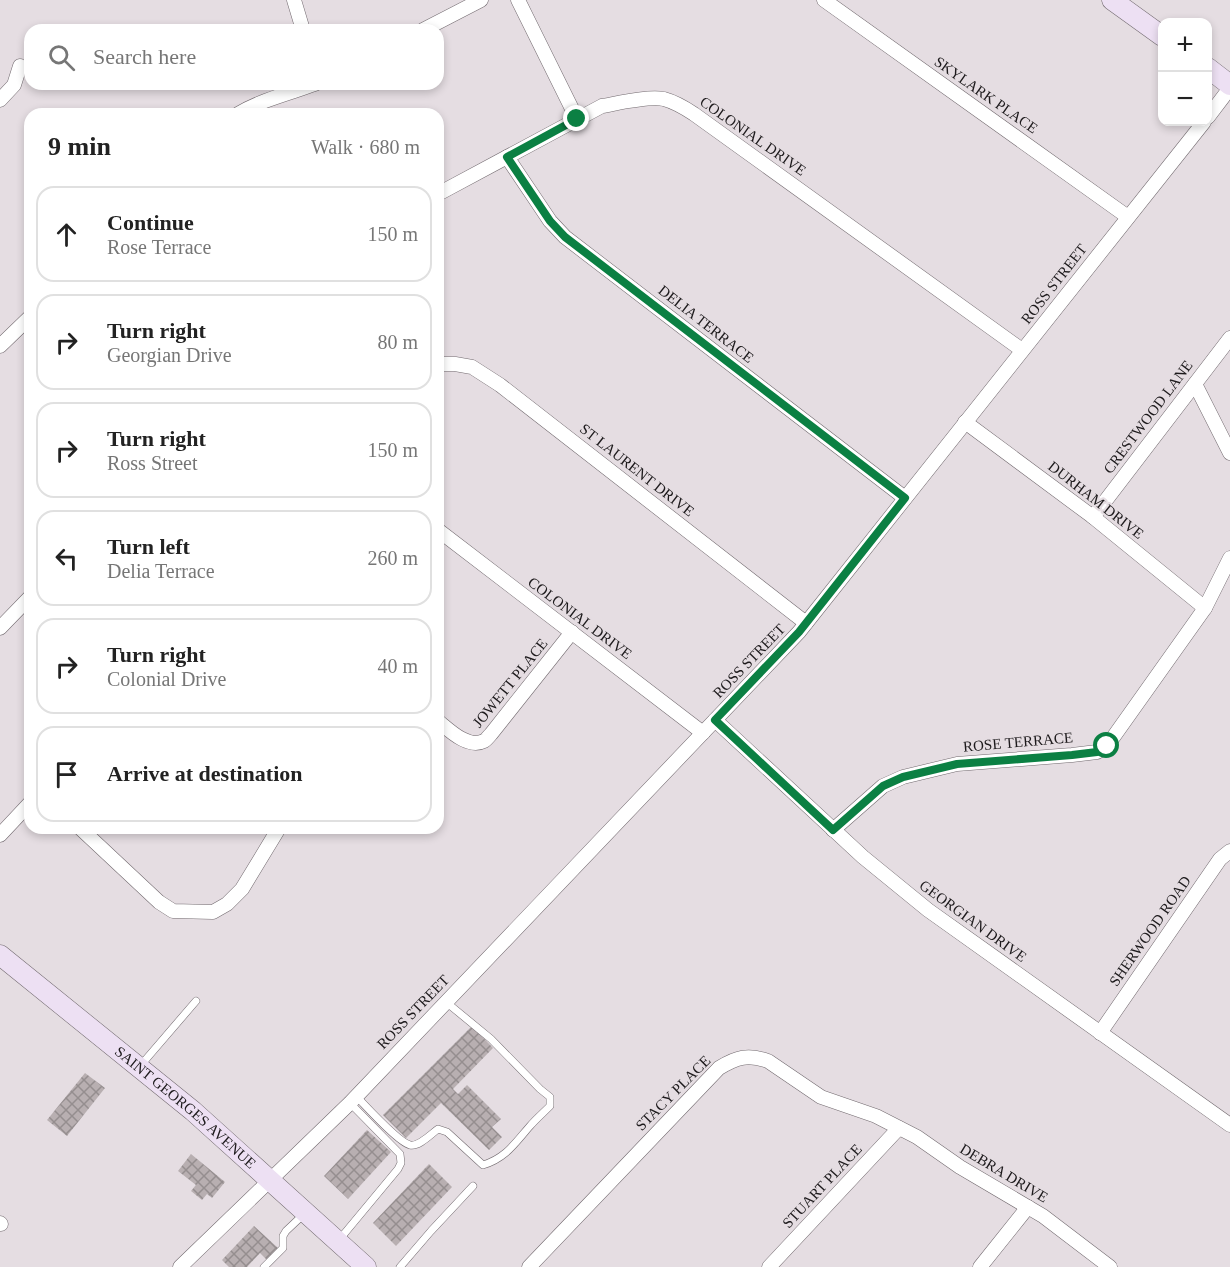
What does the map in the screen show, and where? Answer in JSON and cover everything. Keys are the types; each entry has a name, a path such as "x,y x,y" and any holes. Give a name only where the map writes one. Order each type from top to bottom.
{"main road":[{"path":"1112,0 1158,33"},
{"path":"1212,71 1230,86"},
{"name":"SAINT GEORGES AVENUE","path":"0,955 194,1111 366,1267"}],"street":[{"path":"294,0 301,24"},
{"path":"435,24 481,0"},
{"path":"518,0 577,119"},
{"name":"SKYLARK PLACE","path":"824,0 1128,217"},
{"path":"0,100 14,85 20,66"},
{"path":"1212,111 1230,86"},
{"path":"249,108 298,90"},
{"name":"COLONIAL DRIVE","path":"444,191 602,106 631,100 663,99 694,114 1022,350"},
{"name":"ROSS STREET","path":"180,1267 353,1099 806,623 1201,126"},
{"name":"DELIA TERRACE","path":"507,157 550,221 565,237 905,498"},
{"path":"0,346 24,322"},
{"name":"CRESTWOOD LANE","path":"1093,517 1230,338"},
{"name":"ST LAURENT DRIVE","path":"444,364 472,367 500,385 806,623"},
{"path":"1195,384 1230,453"},
{"name":"DURHAM DRIVE","path":"965,422 1093,517 1205,608"},
{"name":"COLONIAL DRIVE","path":"444,535 703,732"},
{"name":"ROSE TERRACE","path":"833,830 883,786 903,777 957,764 1097,752 1107,746 1205,608 1230,558"},
{"path":"0,628 24,603"},
{"name":"JOWETT PLACE","path":"444,726 463,740 476,743 484,741 572,632"},
{"name":"GEORGIAN DRIVE","path":"715,720 863,857 928,910 1230,1125"},
{"path":"0,835 24,809"},
{"path":"86,834 159,902 173,911 203,912 213,912 227,904 242,889 275,834"},
{"name":"SHERWOOD ROAD","path":"1100,1033 1220,859 1230,851"},
{"name":"STACY PLACE","path":"529,1267 719,1068 731,1060 745,1057 768,1061 820,1097 876,1116"},
{"name":"DEBRA DRIVE","path":"876,1116 917,1137 960,1167 1052,1222 1110,1267"},
{"name":"STUART PLACE","path":"769,1267 899,1128"},
{"path":"980,1267 1028,1207"}],"lane":[{"path":"139,1067 196,1000"},
{"path":"353,1099 410,1145 418,1144 438,1128 447,1132 483,1165 511,1150 550,1106 550,1097 490,1039 446,1002"},
{"path":"338,1242 401,1163 400,1154 353,1099"},
{"path":"400,1267 473,1186"},
{"path":"264,1267 283,1248 283,1236 286,1231 306,1213"}],"building":[{"path":"472,1026 493,1048 453,1089 458,1094 467,1085 501,1119 492,1127 502,1137 489,1150 441,1103 406,1138 383,1115"},
{"path":"85,1073 105,1088 67,1136 47,1120"},
{"path":"367,1130 391,1152 348,1199 324,1176"},
{"path":"191,1154 225,1182 212,1198 207,1194 202,1200 191,1191 196,1185 178,1171"},
{"path":"429,1164 452,1187 396,1246 373,1223"},
{"path":"254,1226 278,1248 267,1260 260,1253 247,1267 229,1267 222,1260"}],"route":[{"path":"577,119 507,157 550,221 565,237 905,498 799,632 715,720 833,830 883,786 903,777 957,764 1097,752 1107,746"}]}
